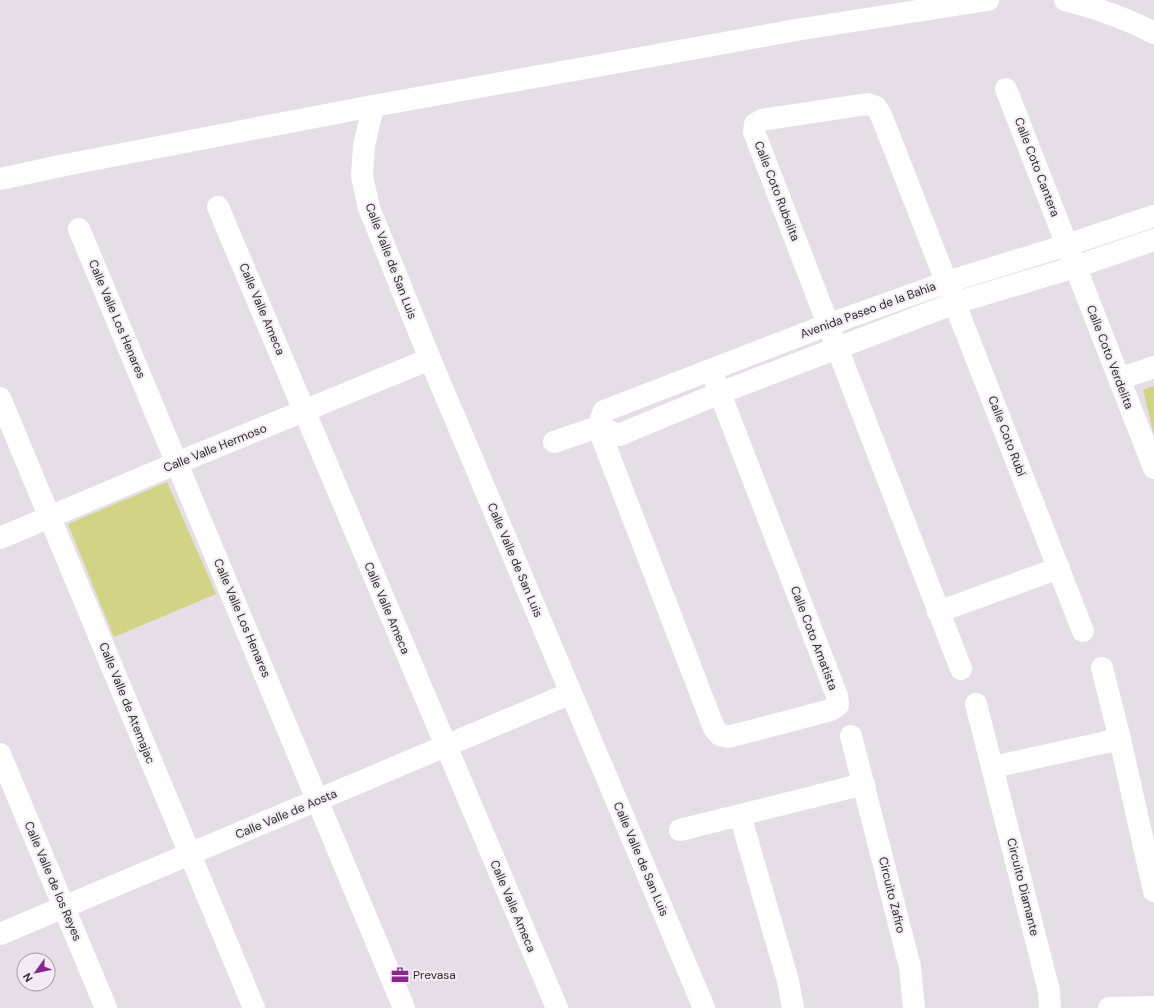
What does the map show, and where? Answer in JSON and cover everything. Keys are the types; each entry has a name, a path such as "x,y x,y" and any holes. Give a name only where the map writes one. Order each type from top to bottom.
{"street":[{"path":"0,179 65,165 373,106 802,29 988,0"},
{"path":"1065,0 1097,9 1142,26 1154,33"},
{"name":"Calle Coto Cantera","path":"1006,89 1067,245"},
{"name":"Calle Coto Rubelita","path":"827,325 754,132 755,124 762,120 867,104 876,107 881,115 947,282"},
{"name":"Calle Valle de San Luis","path":"373,106 364,146 362,176 369,208 430,359 704,1008"},
{"name":"Calle Valle Ameca","path":"218,207 557,1008"},
{"name":"Avenida Paseo de la Bahía","path":"1154,216 1067,245 947,282 827,325 604,411 598,427 619,435 836,347 956,303 1075,267 1154,240"},
{"name":"Calle Valle Los Henares","path":"79,229 404,1008"},
{"name":"Calle Coto Verdelita","path":"1067,245 1154,468"},
{"name":"Calle Coto Rubí","path":"947,282 1083,631"},
{"path":"827,325 961,669"},
{"name":"Calle Valle Hermoso","path":"0,538 177,463 430,359"},
{"path":"1119,379 1154,367"},
{"name":"Calle Coto Amatista","path":"598,427 714,728 720,735 728,737 830,710 838,705 837,696 711,370"},
{"name":"Calle Valle de Atemajac","path":"0,398 254,1008"},
{"path":"554,442 598,427"},
{"path":"938,612 1059,568"},
{"path":"1102,668 1120,739 1154,891"},
{"name":"Calle Valle de Aosta","path":"0,934 571,693"},
{"name":"Circuito Diamante","path":"976,704 1049,991 1050,1008"},
{"name":"Circuito Zafiro","path":"851,736 910,967 914,1008"},
{"path":"993,767 1120,739"},
{"name":"Calle Valle de los Reyes","path":"0,754 106,1008"},
{"path":"680,830 864,784"},
{"path":"740,815 788,981 793,1008"},
{"path":"1109,1008 1154,1007"}],"green space":[{"path":"1154,386 1154,435 1143,390"},
{"path":"167,482 216,594 114,637 68,524"}],"place":[{"name":"Prevasa","path":"400,975"}]}
